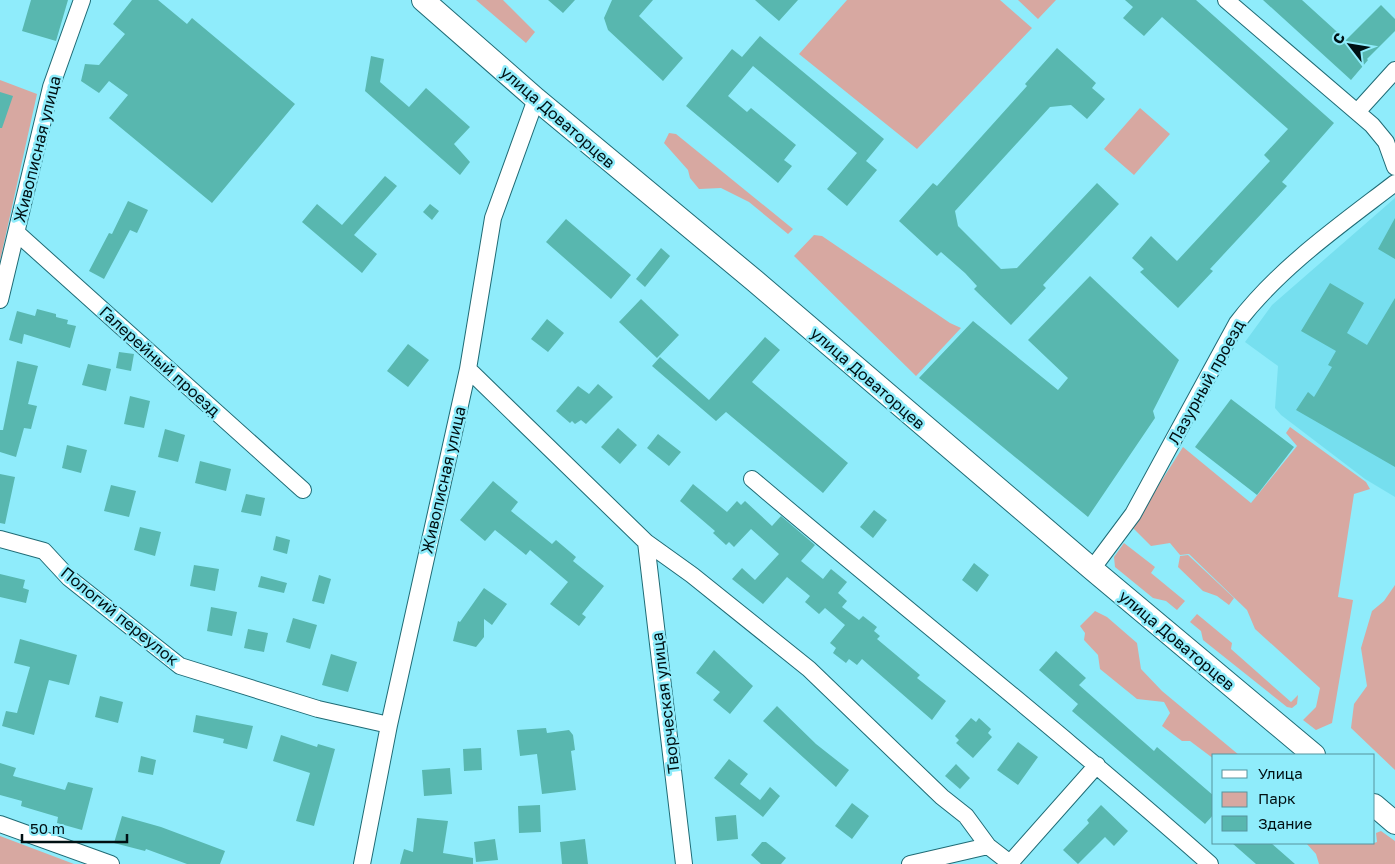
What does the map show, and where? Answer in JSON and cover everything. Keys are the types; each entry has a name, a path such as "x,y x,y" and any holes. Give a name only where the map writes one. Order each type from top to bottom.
{"main road":[{"name":"улица Доваторцев","path":"423,0 536,99 756,281 1092,569 1313,754"},
{"path":"1375,807 1395,823"}],"street":[{"name":"Живописная улица","path":"0,300 51,87 82,0"},
{"path":"1226,0 1372,126 1386,142 1395,167"},
{"path":"1357,112 1395,70"},
{"name":"Живописная улица","path":"362,864 389,725 468,369 493,218 536,99"},
{"name":"Лазурный проезд","path":"1092,569 1133,514 1236,323 1280,274 1395,183"},
{"name":"Галерейный проезд","path":"17,233 303,490"},
{"path":"468,369 646,542 692,575 808,669 942,797 966,816 988,846 1010,864 1097,765"},
{"path":"752,479 877,585 1097,765 1210,864"},
{"name":"Пологий переулок","path":"0,539 44,551 69,578 180,666 318,709 389,725"},
{"name":"Творческая улица","path":"646,542 684,864"},
{"path":"0,824 106,863"},
{"path":"910,864 988,846"}],"shaded area":[{"path":"1395,198 1395,497 1365,479 1281,415 1275,408 1278,366 1245,342 1272,305"}],"green space":[{"path":"476,0 503,0 535,32 526,43"},
{"path":"847,0 1000,0 1032,28 917,149 799,54"},
{"path":"1018,0 1056,0 1038,19"},
{"path":"0,80 37,94 0,261"},
{"path":"1140,108 1170,134 1134,175 1104,149"},
{"path":"669,133 676,134 793,229 788,234 749,202 721,188 699,189 690,178 688,170 664,143"},
{"path":"814,235 822,236 950,323 961,328 916,376 794,256"},
{"path":"1290,427 1366,482 1370,489 1354,494 1338,597 1353,600 1332,723 1316,730 1303,720 1316,707 1320,688 1255,629 1247,610 1189,554 1180,555 1170,543 1151,546 1132,527 1183,447 1251,503 1297,446 1286,433"},
{"path":"1124,543 1155,567 1151,573 1185,601 1177,610 1166,601 1153,598 1115,567 1114,557"},
{"path":"1188,555 1234,598 1229,605 1217,596 1203,591 1178,567 1180,556"},
{"path":"1395,585 1395,770 1351,728 1354,704 1367,686 1361,648 1372,611 1384,601"},
{"path":"1095,611 1107,617 1137,643 1141,669 1162,691 1238,754 1212,754 1212,758 1190,741 1182,741 1162,726 1170,713 1164,702 1137,699 1100,669 1098,655 1084,640 1085,633 1080,626"},
{"path":"1197,614 1232,643 1231,649 1291,702 1298,695 1297,704 1292,708 1287,707 1203,640 1201,631 1190,622"},
{"path":"1381,831 1395,841 1395,864 1319,864 1316,854 1307,844 1375,844 1377,842 1376,833"},
{"path":"0,836 74,864 0,864"}],"building":[{"path":"31,0 68,0 56,41 22,31"},
{"path":"132,0 158,0 187,24 192,18 295,104 212,203 109,118 128,95 109,81 99,93 81,81 85,64 99,65 125,34 113,24"},
{"path":"548,0 575,0 563,13"},
{"path":"612,0 653,0 639,16 683,58 663,81 608,30 604,18"},
{"path":"755,0 798,0 779,21"},
{"path":"1125,0 1196,0 1334,123 1282,182 1287,186 1210,269 1213,271 1178,308 1140,272 1144,269 1132,258 1151,236 1177,261 1270,161 1264,155 1288,129 1162,17 1144,36 1123,18 1133,7"},
{"path":"1263,0 1302,0 1346,40 1381,5 1395,19 1395,31 1367,59 1351,80"},
{"path":"760,36 884,139 866,161 877,170 847,206 827,189 857,153 753,66 728,96 747,112 751,108 796,145 784,160 792,166 778,183 686,106 732,49 742,57"},
{"path":"1057,48 1096,83 1092,88 1105,99 1087,119 1071,105 1050,107 955,211 958,226 1001,269 1017,268 1097,183 1119,204 1043,285 1046,288 1011,325 974,289 977,286 965,273 941,252 937,256 899,221 933,183 937,186 1027,86 1025,84"},
{"path":"371,56 384,59 380,82 409,107 426,88 470,127 454,144 470,162 460,175 365,91"},
{"path":"0,92 13,96 2,128 0,128"},
{"path":"385,176 397,186 354,235 377,254 362,273 302,222 317,204 342,225"},
{"path":"128,201 148,210 137,233 130,230 104,279 89,271 109,233 112,234"},
{"path":"430,204 439,211 432,220 423,212"},
{"path":"1395,218 1395,259 1378,249"},
{"path":"566,219 631,275 611,299 546,242"},
{"path":"661,248 670,256 645,287 636,279"},
{"path":"1090,276 1179,360 1153,411 1155,418 1088,517 919,378 973,321 1058,390 1068,378 1028,340"},
{"path":"1330,283 1364,303 1347,333 1367,345 1395,298 1395,467 1296,410 1308,392 1314,397 1332,367 1328,365 1336,351 1301,331"},
{"path":"641,299 679,335 657,358 619,322"},
{"path":"37,309 56,314 56,317 68,320 67,324 76,326 70,348 24,334 22,344 9,340 17,311 35,316"},
{"path":"547,319 564,333 548,352 531,339"},
{"path":"765,337 780,350 752,382 848,463 823,493 726,412 716,421 652,366 660,357 709,400"},
{"path":"408,344 429,360 408,387 387,371"},
{"path":"119,352 134,354 131,371 116,368"},
{"path":"17,361 38,366 28,404 37,406 31,429 24,428 16,457 0,452 0,430 3,430"},
{"path":"88,364 111,369 106,391 82,385"},
{"path":"598,384 613,397 586,424 581,420 575,424 572,421 570,423 556,411 578,386 589,394"},
{"path":"130,396 150,401 144,428 124,424"},
{"path":"1231,399 1294,447 1257,495 1195,447"},
{"path":"618,428 637,445 620,464 601,447"},
{"path":"165,429 185,435 178,462 158,457"},
{"path":"658,434 681,452 669,466 647,448"},
{"path":"67,445 87,450 81,473 62,468"},
{"path":"200,461 231,469 226,491 195,483"},
{"path":"0,474 15,477 5,524 0,523"},
{"path":"493,481 518,502 511,511 552,544 556,540 576,557 573,561 604,586 582,614 586,617 579,626 550,604 568,582 530,550 526,555 495,530 485,541 460,520"},
{"path":"693,484 727,512 737,501 741,505 745,501 772,526 781,516 815,545 801,561 823,579 831,569 847,582 838,593 847,601 842,607 859,620 863,616 877,627 874,631 880,636 877,639 920,675 917,678 946,701 932,720 862,659 857,665 849,659 846,663 833,653 836,648 830,643 845,625 825,608 819,614 805,602 810,596 787,577 763,604 732,579 742,568 755,580 779,554 751,529 734,547 729,542 726,545 713,533 715,531 680,501"},
{"path":"111,485 136,491 129,517 104,511"},
{"path":"246,494 265,498 261,516 241,512"},
{"path":"874,510 887,520 873,538 860,527"},
{"path":"140,527 161,532 155,556 134,550"},
{"path":"276,536 290,540 287,554 273,550"},
{"path":"974,563 989,575 977,592 962,580"},
{"path":"194,565 219,569 215,591 190,586"},
{"path":"0,574 25,580 23,588 29,590 26,603 0,597"},
{"path":"319,575 331,579 324,604 312,601"},
{"path":"261,576 287,583 284,593 258,587"},
{"path":"484,588 507,604 492,625 484,619 484,637 476,647 453,641 458,621 460,622"},
{"path":"211,607 237,612 232,636 207,631"},
{"path":"293,618 317,625 310,649 286,642"},
{"path":"248,629 268,633 264,652 244,648"},
{"path":"20,639 77,655 69,685 49,680 34,735 2,726 6,711 17,713 30,667 14,663"},
{"path":"714,650 753,686 730,714 713,700 720,692 696,673"},
{"path":"1056,651 1086,678 1079,685 1154,751 1157,747 1212,794 1212,816 1205,824 1072,711 1078,704 1039,670"},
{"path":"331,654 357,662 348,692 322,685"},
{"path":"100,696 123,702 118,723 95,717"},
{"path":"777,706 816,744 849,770 836,787 763,721"},
{"path":"196,715 253,726 247,749 223,743 224,739 193,732"},
{"path":"971,718 976,722 979,718 991,729 988,733 992,737 973,758 956,743 959,740 955,736"},
{"path":"546,728 547,733 569,730 573,735 575,750 571,751 576,790 542,794 537,754 520,756 517,730"},
{"path":"281,735 317,747 318,744 335,749 314,826 296,821 310,773 273,761"},
{"path":"1018,742 1038,757 1018,785 997,770"},
{"path":"481,748 482,770 464,771 463,749"},
{"path":"141,756 156,760 153,775 138,772"},
{"path":"729,759 748,774 740,784 760,800 770,787 780,796 763,817 714,778"},
{"path":"0,763 16,768 13,776 65,790 68,782 93,788 82,830 57,823 58,817 21,806 22,801 0,795"},
{"path":"956,764 970,778 960,789 945,776"},
{"path":"450,768 452,794 424,796 422,770"},
{"path":"852,803 869,816 852,839 835,826"},
{"path":"540,805 541,832 519,833 518,806"},
{"path":"1101,805 1128,831 1114,846 1105,837 1078,864 1063,850 1089,823 1087,820"},
{"path":"736,815 738,839 717,841 715,817"},
{"path":"122,816 161,827 225,851 220,864 187,864 146,849 145,851 114,843"},
{"path":"417,818 448,821 443,853 473,858 473,864 400,864 404,849 413,852"},
{"path":"495,839 498,860 476,862 474,842"},
{"path":"585,839 588,864 562,864 560,842"},
{"path":"762,842 766,842 786,858 781,864 761,864 751,855"},
{"path":"1233,844 1272,844 1295,864 1256,864"}]}
